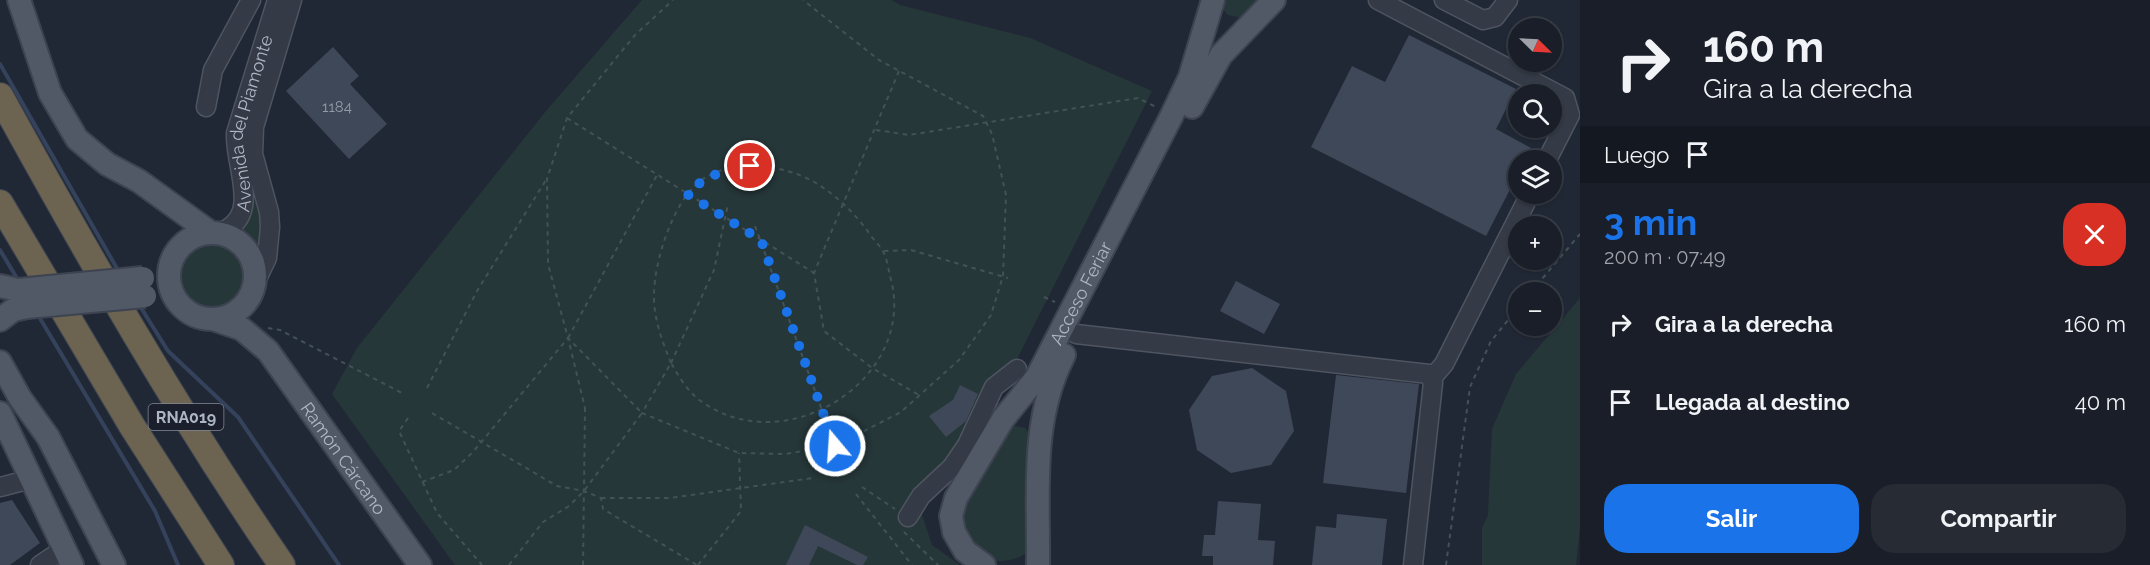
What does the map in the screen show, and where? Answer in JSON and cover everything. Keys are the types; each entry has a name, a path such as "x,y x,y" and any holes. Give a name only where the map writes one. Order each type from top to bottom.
{"highway":[{"name":"RNA019","path":"0,96 129,324 282,565"},
{"name":"RNA019","path":"0,203 125,416 221,565"}],"main road":[{"path":"0,320 13,310 15,295 144,287 202,318 213,319 234,313 252,291 255,273 248,251 239,242 214,233 153,191 107,164 77,139 50,93 18,0"},
{"name":"Acceso Feriar","path":"1035,561 1039,434 1048,391 1214,65 1228,45 1274,0"},
{"path":"1213,2 1228,24 1248,26"},
{"name":"Acceso Feriar","path":"984,565 959,543 954,532 951,509 966,478 1003,419 1036,377 1172,115 1190,77 1213,2"},
{"path":"153,191 173,222 170,287 182,307"},
{"path":"144,287 193,237 214,233"},
{"name":"Ramón Cárcano","path":"252,291 258,326 268,351 420,565"},
{"path":"0,305 0,313"},
{"name":"Ramón Cárcano","path":"213,319 242,329 268,351"},
{"path":"0,362 20,398 48,437 114,565"},
{"path":"0,412 68,557"},
{"path":"1003,419 1021,420 1039,434"}],"street":[{"path":"206,107 213,70 251,0"},
{"name":"Avenida del Piamonte","path":"214,233 228,230 236,222 244,203 235,147 236,133 277,0"},
{"name":"Avenida del Piamonte","path":"252,291 267,258 270,227 269,212 253,154 254,127 292,0"},
{"path":"1378,0 1565,98 1570,115 1552,150"},
{"path":"1444,0 1474,7 1483,20 1495,17 1508,0"},
{"path":"1413,565 1432,378 1444,364 1525,204"},
{"path":"1076,334 1429,374 1432,378"},
{"path":"908,518 921,496 952,467 967,445 994,387 1017,369"},
{"path":"0,487 31,479"},
{"path":"40,565 68,557"}],"path":[{"path":"427,388 477,291 547,178 567,118 635,34 673,0"},
{"path":"568,338 642,413 739,453 785,454 835,446 901,412 959,360 991,315 1003,276 1006,195 993,134 986,121 983,116 879,60 803,0"},
{"path":"899,71 814,273 824,331 872,368 919,395"},
{"path":"875,130 909,135 1138,98 1172,115"},
{"path":"567,118 814,273"},
{"path":"750,166 779,169 807,178 844,203 860,219 884,251 895,290 894,318 885,347 872,368 856,385 823,409 809,416 781,423 749,422 720,413 697,398 681,381 670,363 658,333 654,293 663,248 675,214 687,194 700,181 723,170 750,166"},
{"path":"422,482 454,470 481,442 568,338 657,175"},
{"path":"547,178 548,264 585,408 583,565"},
{"path":"509,565 543,522 569,506 584,491 642,413 670,363 714,270 728,204"},
{"path":"755,226 835,446"},
{"path":"1539,282 1580,234"},
{"path":"884,251 911,250 1008,279"},
{"path":"1446,565 1470,387 1491,341 1508,320"},
{"path":"258,326 280,330 402,393"},
{"path":"432,413 557,486 584,491 601,498 670,498 741,490 813,478"},
{"path":"408,418 399,431 437,513 482,565"},
{"path":"601,498 603,509 697,565 741,511 739,453"},
{"path":"856,494 912,565"}],"shaded area":[{"path":"642,0 891,0 900,5 1030,38 1152,91 1011,371 967,434 945,460 920,509 932,545 960,565 455,565 332,394 357,348 546,111"},
{"path":"1223,0 1265,0 1243,18 1228,15 1223,9"},
{"path":"257,188 261,220 259,254 249,238 240,231 253,208"},
{"path":"212,241 225,244 236,251 243,262 246,275 243,288 236,299 225,306 212,309 199,306 188,299 181,288 178,275 181,262 188,251 199,244"},
{"path":"1580,298 1580,527 1576,565 1482,565 1482,528 1488,515 1492,429 1516,374 1548,336 1562,336 1562,319"},
{"path":"1016,426 1025,428 1032,437 1030,549 1017,558 992,560 983,558 971,549 957,512 1007,429"}],"building":[{"path":"1409,35 1508,85 1508,105 1496,129 1508,136 1508,138 1513,138 1531,148 1530,150 1508,150 1508,193 1486,236 1311,147 1352,66 1385,82"},
{"path":"333,47 359,76 350,84 387,124 349,159 286,91"},
{"path":"1236,281 1280,304 1264,334 1220,311"},
{"path":"1252,368 1286,391 1294,431 1271,465 1231,473 1197,450 1189,410 1212,376"},
{"path":"1336,375 1419,384 1406,493 1323,483"},
{"path":"960,385 978,394 966,421 946,437 929,416 953,400"},
{"path":"12,500 40,543 10,565 0,565 0,503"},
{"path":"1218,501 1261,504 1258,540 1275,541 1273,565 1213,565 1213,556 1202,556 1204,535 1215,535"},
{"path":"1337,514 1387,519 1382,565 1312,565 1316,526 1336,528"},
{"path":"805,525 868,557 863,565 857,565 818,546 809,565 786,565"}],"waterway":[{"path":"0,64 119,272"},
{"path":"0,250 18,280"},
{"path":"138,303 168,351 238,417 339,565"},
{"path":"38,315 155,511 178,565"}],"route":[{"path":"750,166 723,170 700,181 687,194 761,240 835,446"}]}
